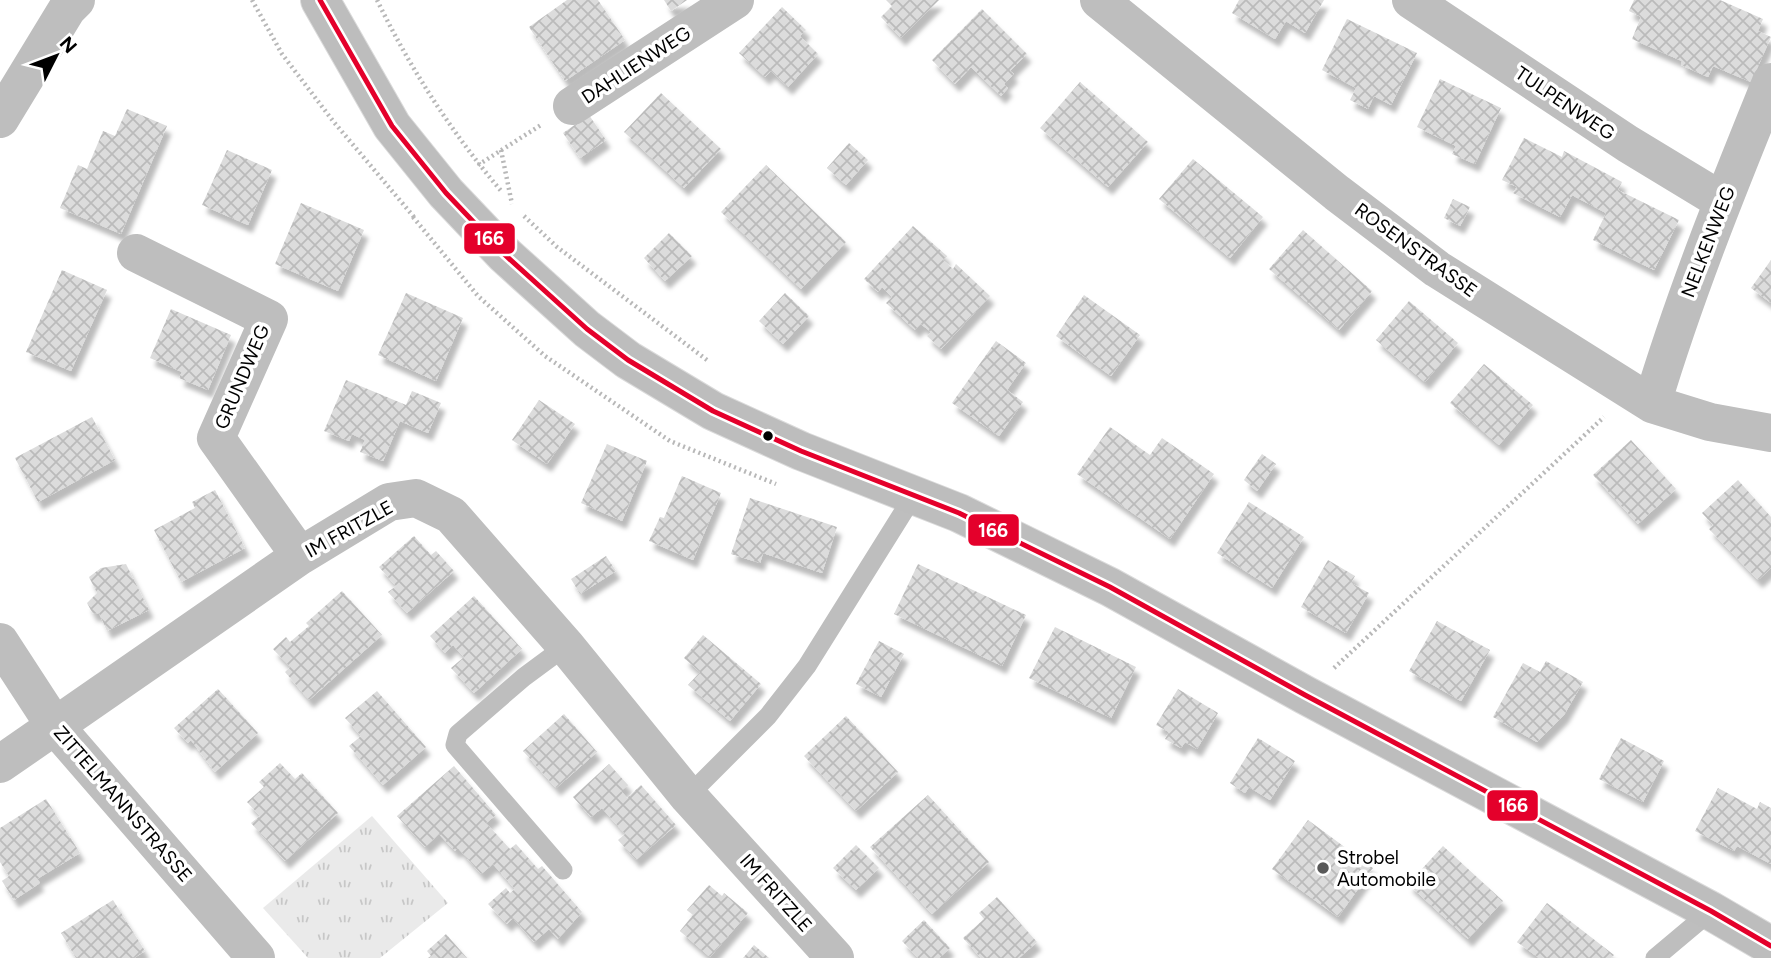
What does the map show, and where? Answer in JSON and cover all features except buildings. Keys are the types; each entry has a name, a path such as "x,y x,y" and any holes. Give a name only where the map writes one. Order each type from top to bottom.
{"main road":[{"path":"320,0 392,126 446,193 505,255 587,328 628,360 713,411 802,452 959,513 1110,587 1305,695 1711,911 1771,946"}],"street":[{"path":"0,119 67,9 76,0"},
{"name":"DAHLIENWEG","path":"572,106 735,0"},
{"name":"ROSENSTRASSE","path":"1099,0 1337,193 1437,268 1641,398 1710,422 1771,433"},
{"name":"TULPENWEG","path":"1411,0 1628,144 1723,201"},
{"name":"NELKENWEG","path":"1641,398 1669,347 1771,82"},
{"name":"GRUNDWEG","path":"136,253 269,319 216,438 300,556"},
{"name":"IM FRITZLE","path":"0,764 300,556 389,502 416,498 451,515 566,646 688,796 835,958"},
{"name":"ZITTELMANNSTRASSE","path":"0,642 54,725 256,958"}],"lane":[{"path":"688,796 768,716 807,666 914,495"},
{"path":"563,870 455,746 458,734 524,677 566,646"},
{"path":"1655,958 1711,911"}],"path":[{"path":"252,0 282,54 413,218 446,193"},
{"path":"377,0 425,90 478,165 512,204 557,247 714,365"},
{"path":"478,165 572,106"},
{"path":"501,150 512,204"},
{"path":"1305,695 1641,398"}],"green space":[{"path":"372,816 448,903 380,958 308,958 263,908"}],"transit line":[{"name":"166","path":"320,0 392,126 446,193 505,255 587,329 628,360 713,411 801,451 959,513 1110,587 1305,695 1711,911 1771,946"}],"place":[{"name":"Strobel Automobile","path":"1323,868"}]}
